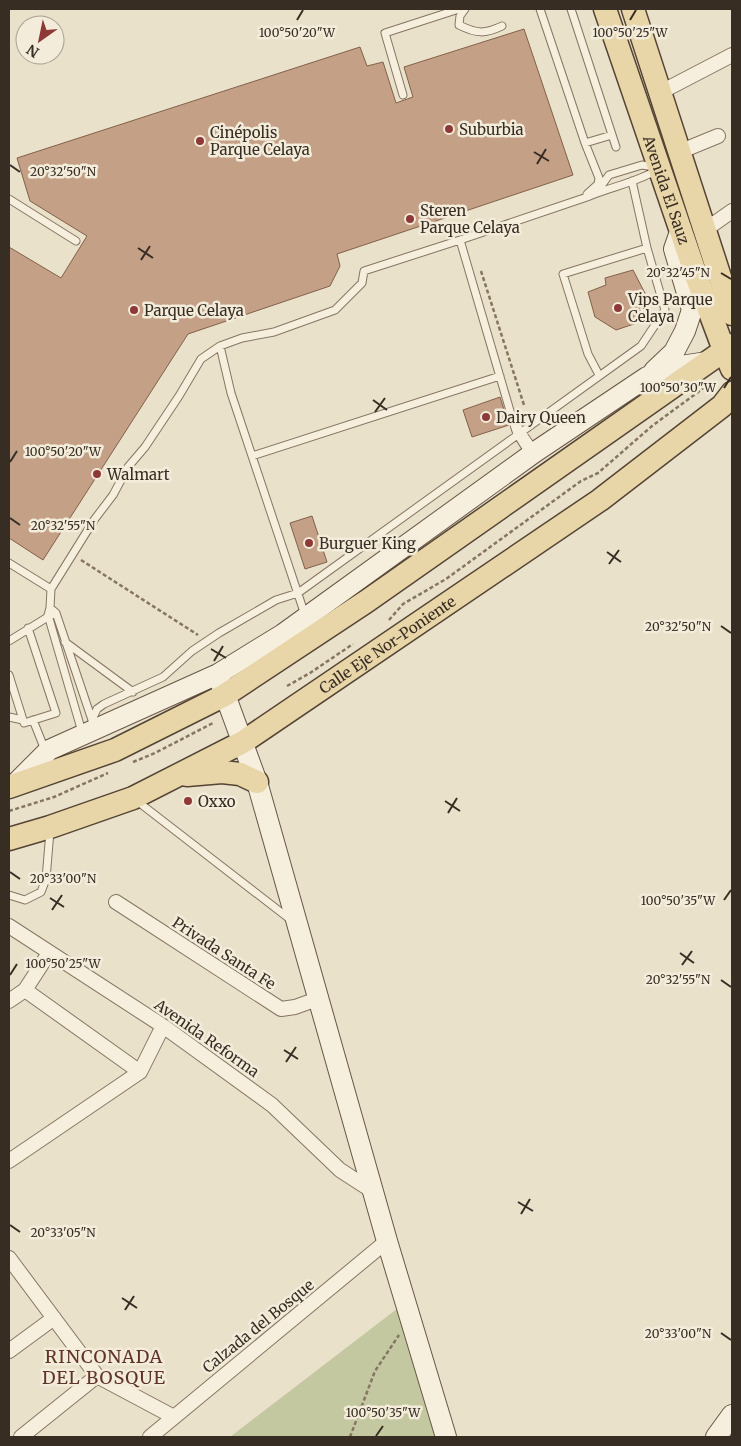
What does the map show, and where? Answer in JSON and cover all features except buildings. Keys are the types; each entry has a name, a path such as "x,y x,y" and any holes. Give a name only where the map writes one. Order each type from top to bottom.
{"main road":[{"name":"Avenida El Sauz","path":"605,9 725,359"},
{"name":"Avenida El Sauz","path":"632,9 661,92 732,314"},
{"path":"659,168 680,155"},
{"path":"11,787 49,750 90,728 221,684 306,617 533,454 647,377 674,352 685,331 692,310 674,249 681,229"},
{"path":"647,377 668,368 725,359"},
{"path":"11,787 115,750 221,684 367,601 725,359"},
{"name":"Calle Eje Nor-Poniente","path":"9,839 133,798 243,742 600,500 729,403"},
{"path":"221,684 257,782 320,998 387,1241 446,1437"},
{"path":"176,776 222,772 240,774 257,782"},
{"path":"716,1437 732,1415"}],"street":[{"path":"661,92 732,54"},
{"path":"680,155 718,136"},
{"path":"705,230 732,211"},
{"name":"Privada Santa Fe","path":"116,902 281,1009 295,1007 320,998"},
{"name":"Avenida Reforma","path":"9,926 163,1026 272,1105 340,1170 374,1192"},
{"path":"9,1001 25,990 49,953"},
{"path":"25,990 140,1072"},
{"path":"9,1161 140,1072 163,1026"},
{"name":"Calzada del Bosque","path":"150,1437 387,1241"},
{"path":"9,1258 97,1376 174,1417"},
{"path":"9,1351 54,1318"},
{"path":"21,1437 97,1376"}],"lane":[{"path":"403,95 385,33 459,9"},
{"path":"465,9 460,16 459,25 472,32 488,32 502,26"},
{"path":"548,9 541,13 585,143 599,178 598,184 581,199"},
{"path":"571,9 616,146"},
{"path":"585,143 612,134"},
{"path":"596,193 609,175 642,165 659,168"},
{"path":"90,728 53,634 51,589 113,495 128,467 145,447 179,396 200,359 220,346 242,338 274,332 336,310 362,284 364,271 581,199 646,176 659,168"},
{"path":"90,728 97,709 163,677 192,651 207,641 276,600 298,593 640,346 665,310 647,248 632,181"},
{"path":"9,199 76,241"},
{"path":"460,240 514,421 533,454"},
{"path":"599,375 588,354 563,274 647,248"},
{"path":"220,346 232,393 306,617"},
{"path":"252,456 500,376"},
{"path":"9,563 51,589"},
{"path":"9,641 51,612"},
{"path":"51,612 64,641 90,728"},
{"path":"9,717 23,720 24,723 56,713 28,628"},
{"path":"53,634 133,692"},
{"path":"9,675 11,691 23,720"},
{"path":"33,720 46,753"},
{"path":"133,798 298,925"},
{"path":"9,895 25,900 41,892 46,879 50,827"}],"path":[{"path":"478,265 524,405"},
{"path":"382,625 403,604 446,579 581,481 598,473 725,359"},
{"path":"72,555 207,641"},
{"path":"287,686 354,644"},
{"path":"350,1437 375,1371 410,1318"}],"green space":[{"path":"402,1305 440,1437 230,1437"}],"place":[{"name":"Suburbia","path":"449,129"},
{"name":"Cinépolis Parque Celaya","path":"200,141"},
{"name":"Steren Parque Celaya","path":"410,219"},
{"name":"Vips Parque Celaya","path":"618,308"},
{"name":"Parque Celaya","path":"134,310"},
{"name":"Dairy Queen","path":"486,417"},
{"name":"Walmart","path":"97,474"},
{"name":"Burguer King","path":"309,543"},
{"name":"Oxxo","path":"188,801"}],"district":[{"name":"RINCONADA DEL BOSQUE","path":"104,1366"}]}
